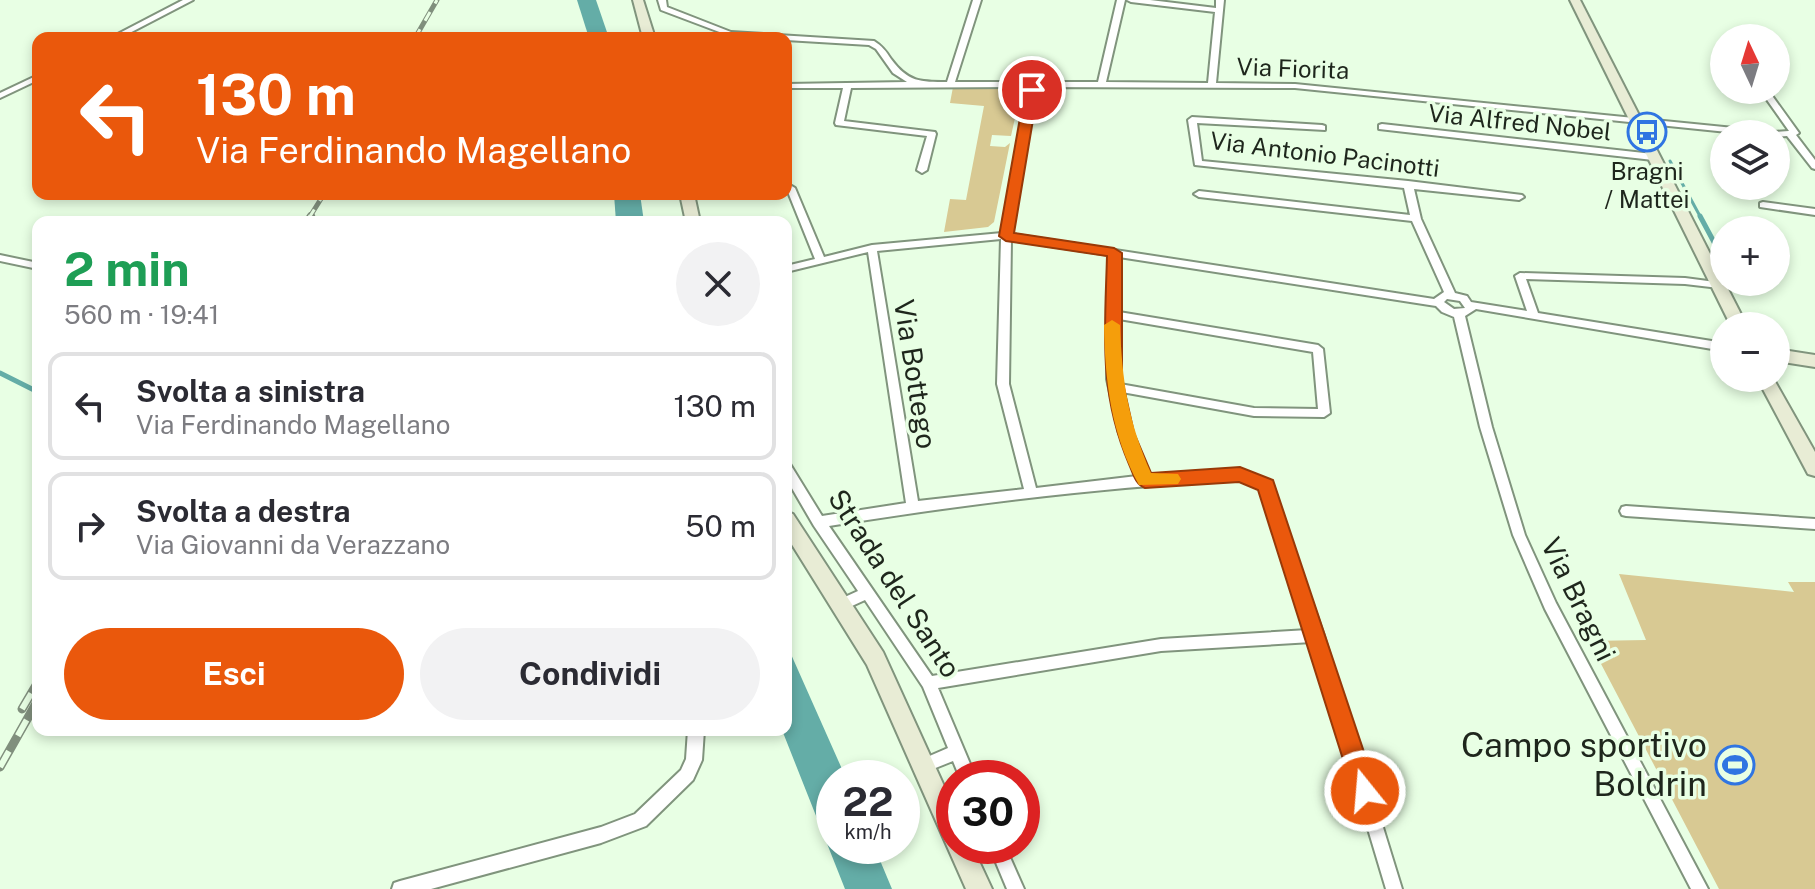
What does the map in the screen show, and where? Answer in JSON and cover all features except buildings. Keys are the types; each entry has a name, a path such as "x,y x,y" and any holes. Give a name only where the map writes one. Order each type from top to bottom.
{"street":[{"path":"126,32 189,0"},
{"path":"638,0 647,32"},
{"path":"662,0 664,8 725,32"},
{"path":"950,84 977,0"},
{"path":"1102,84 1121,0"},
{"path":"1131,0 1219,5 1212,86"},
{"path":"1575,0 1710,268"},
{"path":"792,38 871,43 879,47 896,71 915,84"},
{"path":"0,96 32,80"},
{"path":"26,83 32,84"},
{"name":"Via Fiorita","path":"792,86 1102,84 1340,88 1710,127"},
{"path":"848,85 839,123 932,134 922,170"},
{"path":"1031,492 1003,384 1006,236 1033,85"},
{"path":"1774,104 1795,133 1791,135 1815,166"},
{"name":"Via Antonio Pacinotti","path":"1322,128 1192,120 1198,163 1519,197"},
{"name":"Via Alfred Nobel","path":"1382,127 1653,157"},
{"path":"1408,184 1416,219 1451,295"},
{"path":"792,193 821,261"},
{"path":"1199,194 1416,219"},
{"path":"1763,205 1815,212"},
{"path":"792,268 872,248 1006,236 1439,303 1447,311 1534,317 1710,345"},
{"name":"Via Bottego","path":"872,248 913,507"},
{"path":"1114,253 1115,387 1125,433 1145,480"},
{"path":"0,258 32,265"},
{"path":"1534,317 1520,276 1710,285"},
{"path":"1439,303 1441,297 1451,295 1463,298 1465,310"},
{"name":"Via Bragni","path":"1465,310 1486,427 1519,535 1550,605 1700,889"},
{"path":"1113,315 1318,349 1324,413 1254,412 1115,387"},
{"path":"1790,357 1815,361"},
{"path":"1773,392 1815,469"},
{"path":"819,522 913,507 1145,480 1240,475 1266,485 1317,636 1394,889"},
{"name":"Strada del Santo","path":"792,477 819,522 929,683 960,760"},
{"path":"1626,511 1815,524"},
{"name":"Strada del Santo","path":"792,528 875,659 936,795"},
{"path":"841,605 867,593"},
{"path":"929,683 1161,645 1317,636"},
{"path":"400,889 601,835 640,820 687,775 694,760 696,736"},
{"path":"923,766 957,752"},
{"path":"967,864 979,889"},
{"path":"1005,864 1016,889"}],"shaded area":[{"path":"953,87 1003,89 1019,100 1011,136 992,135 990,146 1005,147 1010,143 994,222 988,227 944,232 950,199 966,200 984,106 950,103"},
{"name":"Campo sportivo Boldrin","path":"1619,574 1794,592 1788,582 1815,582 1815,889 1719,889 1589,641 1646,640"}],"water":[{"path":"577,0 596,0 607,32 587,32"},
{"path":"614,200 641,200 643,216 616,216"},
{"path":"792,656 838,760 816,760 816,816 784,736 792,736"},
{"path":"835,864 882,864 892,889 845,889"}],"waterway":[{"path":"1670,161 1701,218"},
{"path":"1700,216 1710,235"},
{"path":"0,373 32,389"}],"railway":[{"path":"418,32 437,0"},
{"path":"310,216 320,200"},
{"path":"22,709 32,692"},
{"path":"0,767 32,711"}],"slow traffic":[{"path":"1112,325 1113,379 1125,433 1145,480 1171,479"}],"place":[{"name":"Bragni / Mattei","path":"1647,132"},
{"name":"Campo sportivo Boldrin","path":"1735,765"}],"route":[{"path":"1032,90 1006,236 1114,253 1113,379 1125,433 1145,480 1240,475 1266,485 1365,791"}]}
